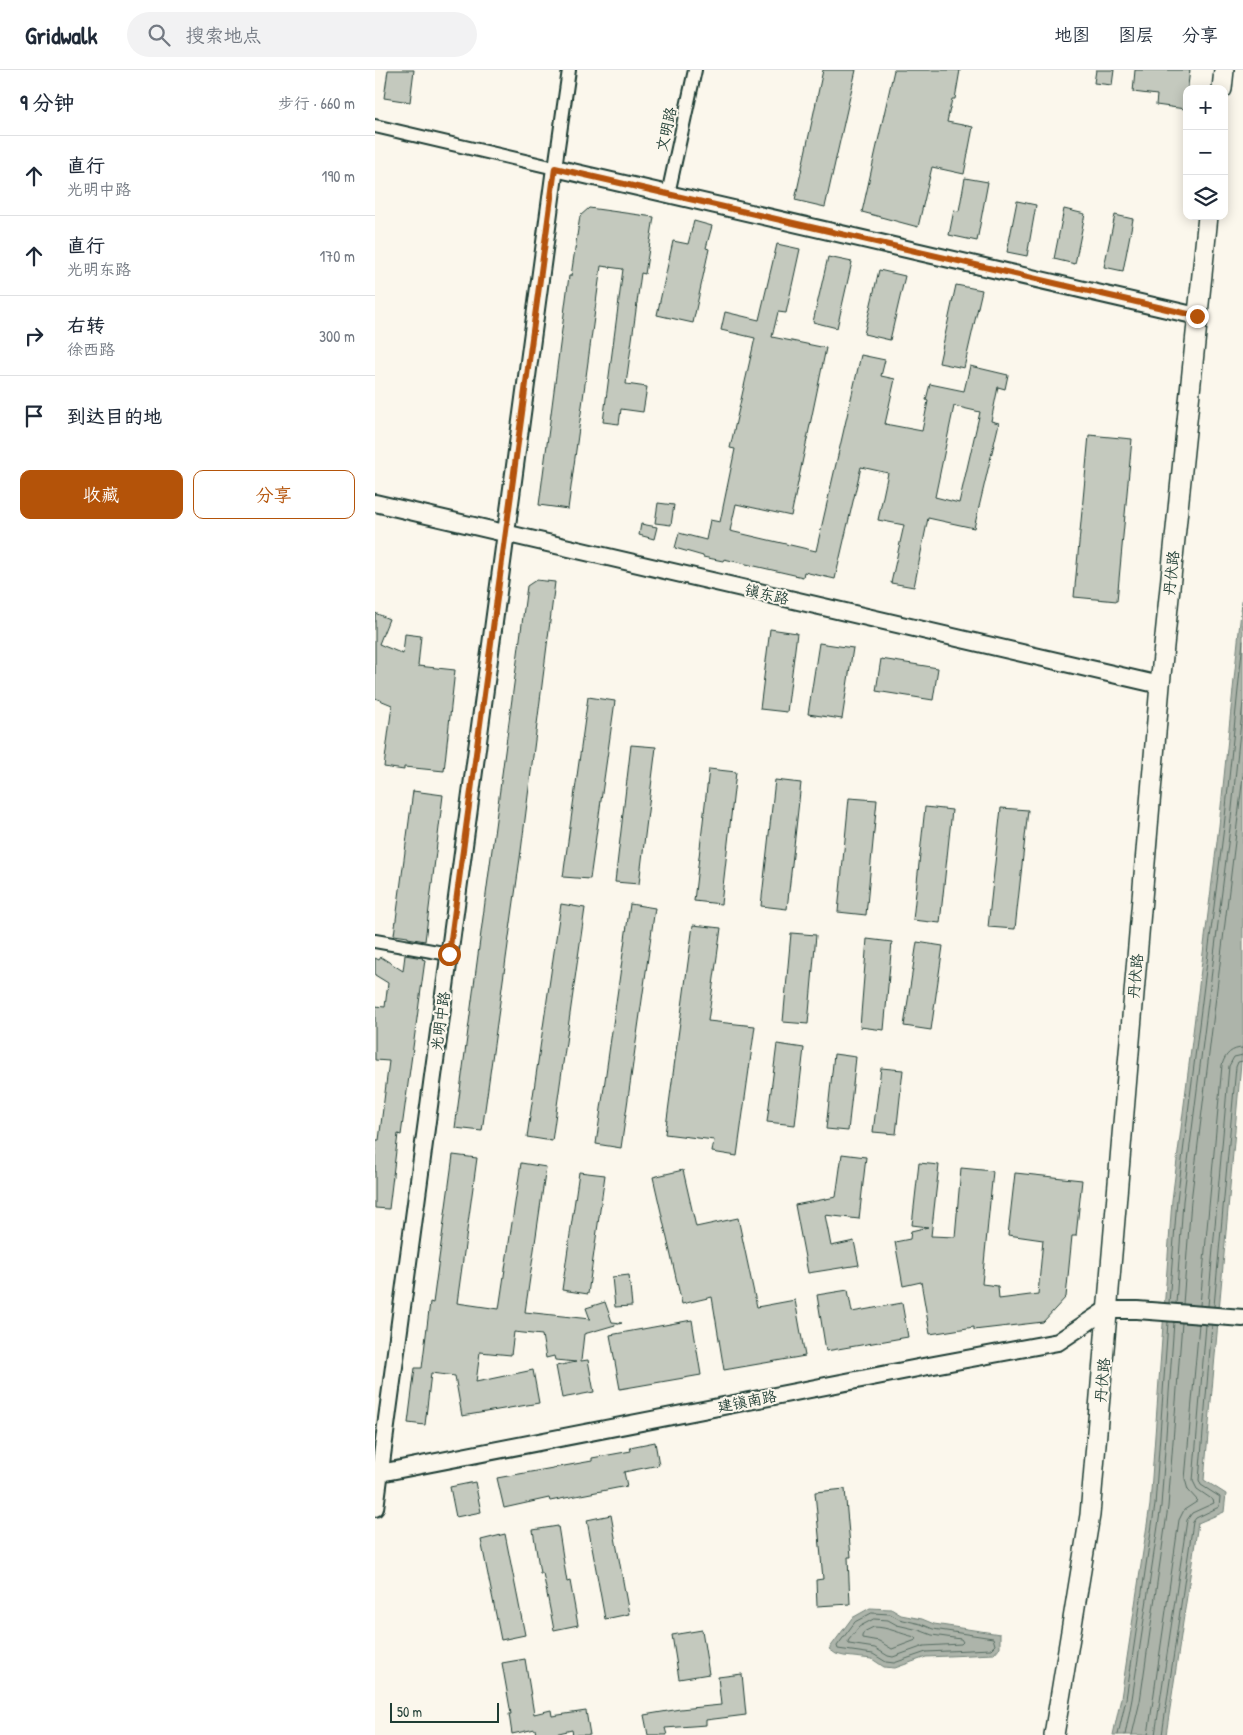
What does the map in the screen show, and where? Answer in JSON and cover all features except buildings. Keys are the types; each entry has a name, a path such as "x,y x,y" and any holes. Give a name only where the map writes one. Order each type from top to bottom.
{"main road":[{"path":"1222,85 1224,70"},
{"name":"丹伏路","path":"1054,1735 1090,1515 1160,684 1208,220"}],"street":[{"path":"555,168 569,70"},
{"name":"文明路","path":"668,194 695,70"},
{"path":"375,126 1197,316"},
{"name":"光明中路","path":"375,1508 377,1473 507,534 555,168"},
{"name":"镇东路","path":"375,503 1160,684"},
{"path":"375,941 449,954"},
{"path":"1106,1310 1239,1318"},
{"name":"建镇南路","path":"377,1473 1058,1342 1106,1310"}],"water":[{"path":"1243,592 1243,1040 1204,1480 1226,1494 1224,1512 1198,1523 1166,1735 1113,1735 1121,1698 1150,1505 1172,1200 1219,826"},
{"path":"870,1608 891,1609 901,1615 922,1619 934,1624 1000,1634 1000,1647 994,1654 926,1657 895,1668 884,1667 872,1659 836,1654 829,1649 852,1618"}],"route":[{"path":"449,954 555,168 1197,316"}]}
